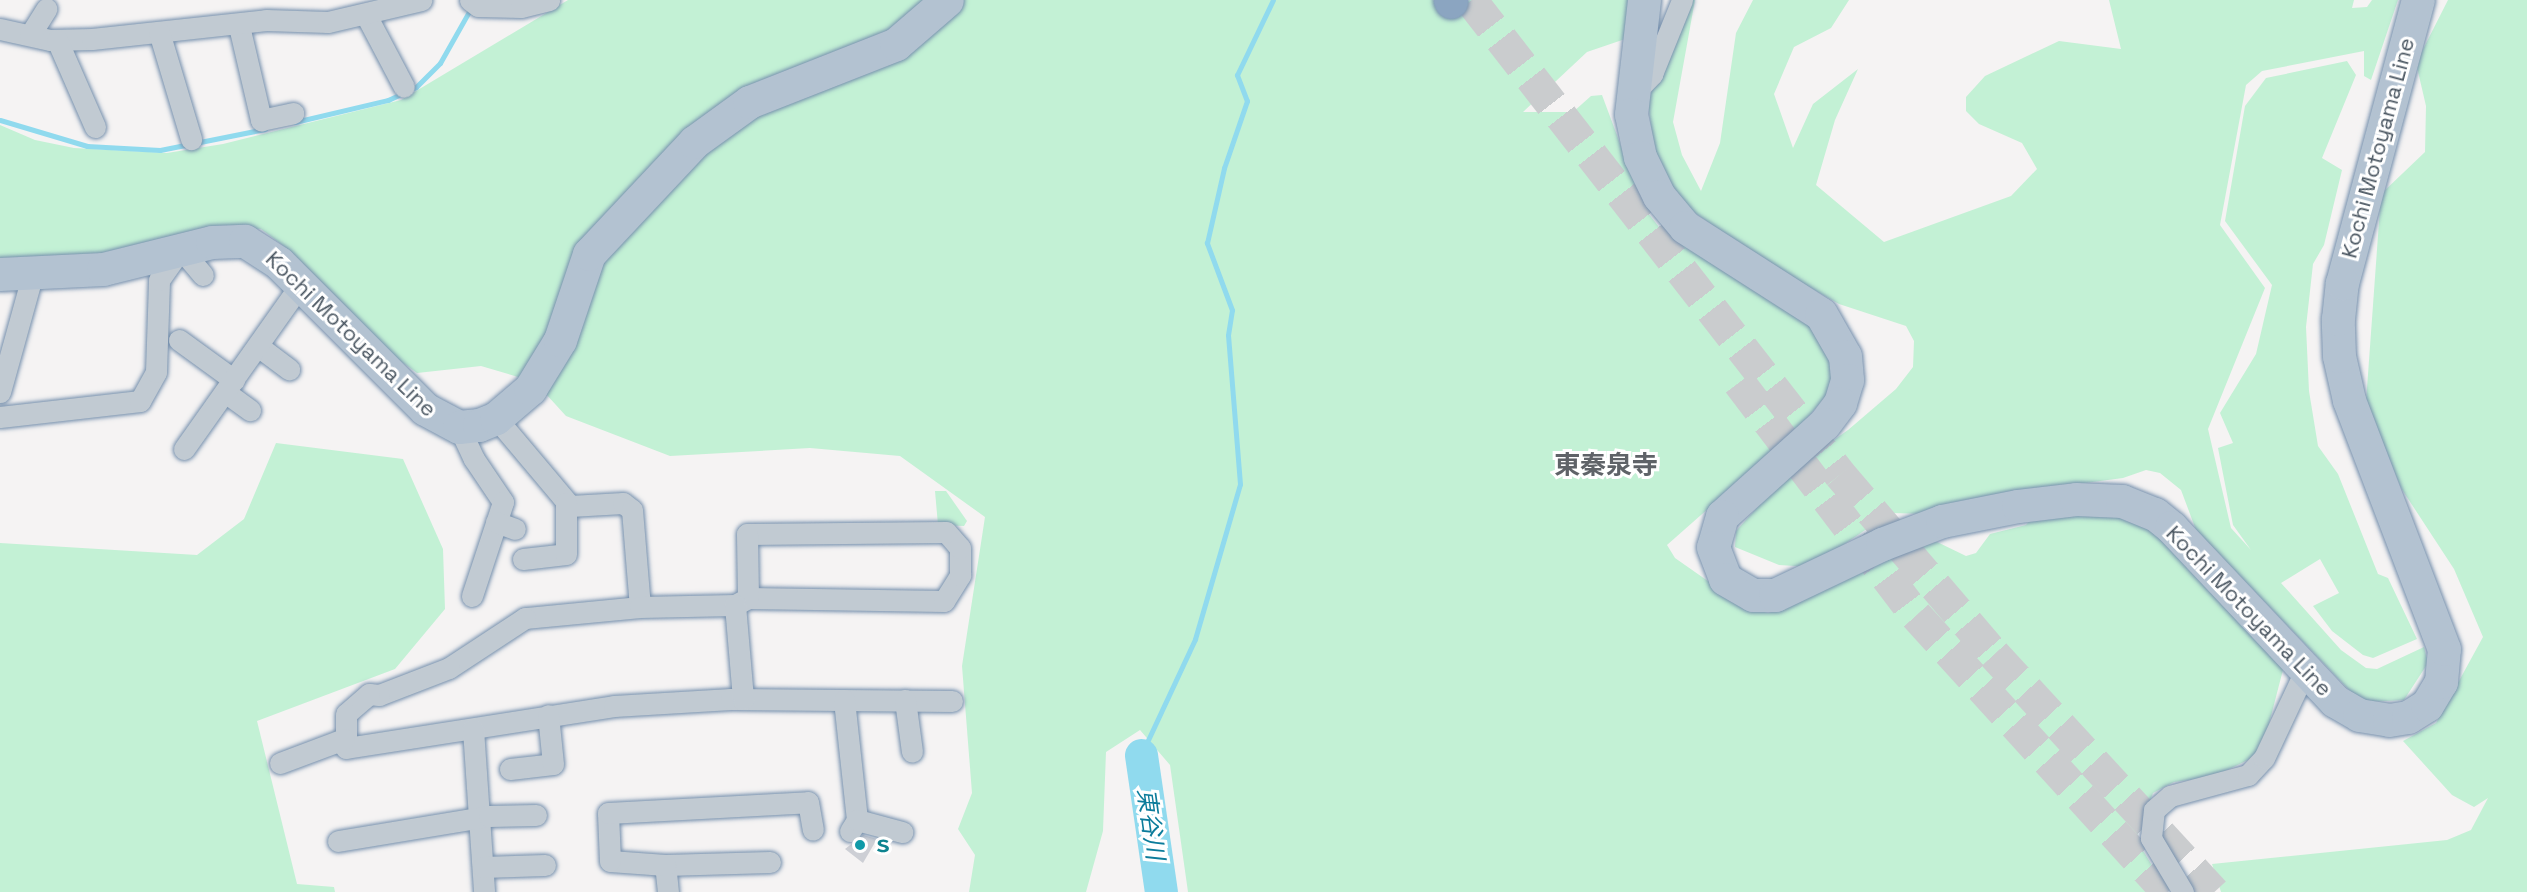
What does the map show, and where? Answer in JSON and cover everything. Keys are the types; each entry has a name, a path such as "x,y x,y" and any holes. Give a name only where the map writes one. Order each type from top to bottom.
{"main road":[{"name":"Kochi Motoyama Line","path":"0,274 103,269 181,249 245,241 266,251 410,396 443,421 459,427 496,418 530,389 552,356 580,273 600,238 694,142 749,102 897,44 947,0"},
{"name":"Kochi Motoyama Line","path":"1644,0 1642,48 1631,114 1640,157 1668,210 1684,226 1821,314 1845,356 1847,380 1840,404 1824,424 1722,516 1713,547 1725,579 1753,595 1775,595 1882,544 1942,521 2064,501 2122,501 2156,514 2171,527 2305,670 2347,709 2389,720 2408,717 2427,705 2444,673 2444,649 2428,598 2349,400 2338,318 2345,272 2418,0"}],"street":[{"path":"0,29 57,40 239,26 266,20 328,22 366,15 421,0"},
{"path":"473,2 531,7 549,0"},
{"path":"1633,94 1652,74 1682,0"},
{"path":"30,35 46,9"},
{"path":"366,15 404,87"},
{"path":"239,26 261,120 292,113"},
{"path":"159,32 191,140"},
{"path":"57,40 95,127"},
{"path":"0,417 140,401 156,372 159,280 181,249 203,275"},
{"path":"0,392 33,273"},
{"path":"184,449 300,285"},
{"path":"179,340 229,386 250,410"},
{"path":"258,346 289,369"},
{"path":"496,418 566,503 583,508 623,503 632,510 640,607"},
{"path":"459,427 474,459 503,502 505,526 472,596"},
{"path":"523,559 566,554 566,503"},
{"path":"743,699 742,601 747,534 946,532 960,548 960,575 944,601 742,601 640,607 525,618 448,668 369,694 346,714 344,739 351,749 589,708 743,699 952,701"},
{"path":"2183,892 2151,838 2154,810 2170,796 2247,775 2264,758 2305,670"},
{"path":"844,700 854,825 902,832"},
{"path":"905,700 912,752"},
{"path":"510,769 553,764 548,716"},
{"path":"473,729 484,892"},
{"path":"280,763 344,739"},
{"path":"770,862 665,865 610,861 608,813 808,802 813,830"},
{"path":"338,841 478,819 536,815"},
{"path":"483,867 545,865"},
{"path":"665,865 668,892"}],"green space":[{"path":"568,0 1433,0 1449,16 1470,0 1634,0 1631,37 1587,52 1523,112 1573,112 1591,96 1602,95 1644,208 1659,227 1805,317 1835,369 1827,395 1795,432 1667,545 1675,558 1745,607 1768,613 1791,606 1840,579 1931,539 1966,556 1976,553 1990,534 2026,525 2036,514 2097,512 2142,521 2284,666 2265,739 2254,757 2213,777 2174,782 2153,793 2136,839 2168,892 1188,892 1170,765 1140,730 1106,752 1103,831 1086,892 969,892 975,855 958,829 972,793 962,666 985,517 900,456 810,448 670,456 566,416 535,382 481,366 417,373 370,339 285,247 261,229 230,228 121,255 0,261 0,125 35,140 74,148 167,153 223,144 401,100"},
{"path":"1687,0 1695,0 1673,122 1682,155 1701,191 1720,143 1736,33 1753,0 1849,0 1831,28 1794,47 1774,94 1793,148 1813,104 1858,69 1835,120 1816,185 1884,242 2011,196 2037,169 2022,143 1979,124 1966,111 1966,97 1985,76 2059,41 2121,49 2109,0 2354,0 2352,8 2367,7 2372,0 2398,0 2371,80 2364,76 2364,51 2262,71 2246,85 2220,225 2265,288 2208,429 2231,528 2251,550 2233,525 2218,448 2233,443 2220,413 2256,354 2272,285 2225,221 2245,106 2266,78 2347,61 2356,75 2322,158 2342,170 2324,245 2313,264 2306,327 2309,391 2318,446 2338,474 2378,574 2388,578 2417,639 2373,658 2363,655 2332,631 2313,606 2339,593 2320,559 2281,583 2341,650 2366,668 2377,669 2424,647 2428,663 2404,700 2368,702 2351,692 2196,530 2181,490 2160,473 2146,470 2123,478 2009,493 1930,514 1890,513 1811,567 1779,565 1735,547 1736,531 1790,471 1848,430 1896,389 1913,367 1914,341 1906,326 1839,304 1761,260 1691,210 1664,175 1653,145 1648,101"},
{"path":"2448,0 2527,0 2527,892 2221,892 2212,864 2447,840 2471,830 2488,798 2474,807 2452,795 2403,741 2436,723 2483,637 2454,569 2401,488 2366,402 2381,194 2425,152 2426,106 2416,63"},
{"path":"276,443 403,459 443,549 445,609 395,669 257,721 297,884 334,887 335,892 0,892 0,543 197,555 244,519"},
{"path":"935,491 946,491 967,521 964,526 938,525"}],"building":[{"name":"ｓ","path":"863,835 877,839 863,863 845,849"}],"waterway":[{"path":"1141,755 1195,639 1240,484 1228,335 1232,310 1207,243 1224,168 1247,101 1237,75 1273,0"},
{"path":"295,122 388,100 416,87 440,63 471,8"},
{"path":"0,120 87,146 160,150 265,129"},
{"name":"東谷川","path":"1141,755 1161,892"}],"tunnel":[{"path":"1471,0 1840,474 1994,654 2214,892"},
{"path":"1739,382 1916,615 2168,892"}],"place":[{"name":"ｓ","path":"860,845"}],"district":[{"name":"東秦泉寺","path":"1606,466"}]}
